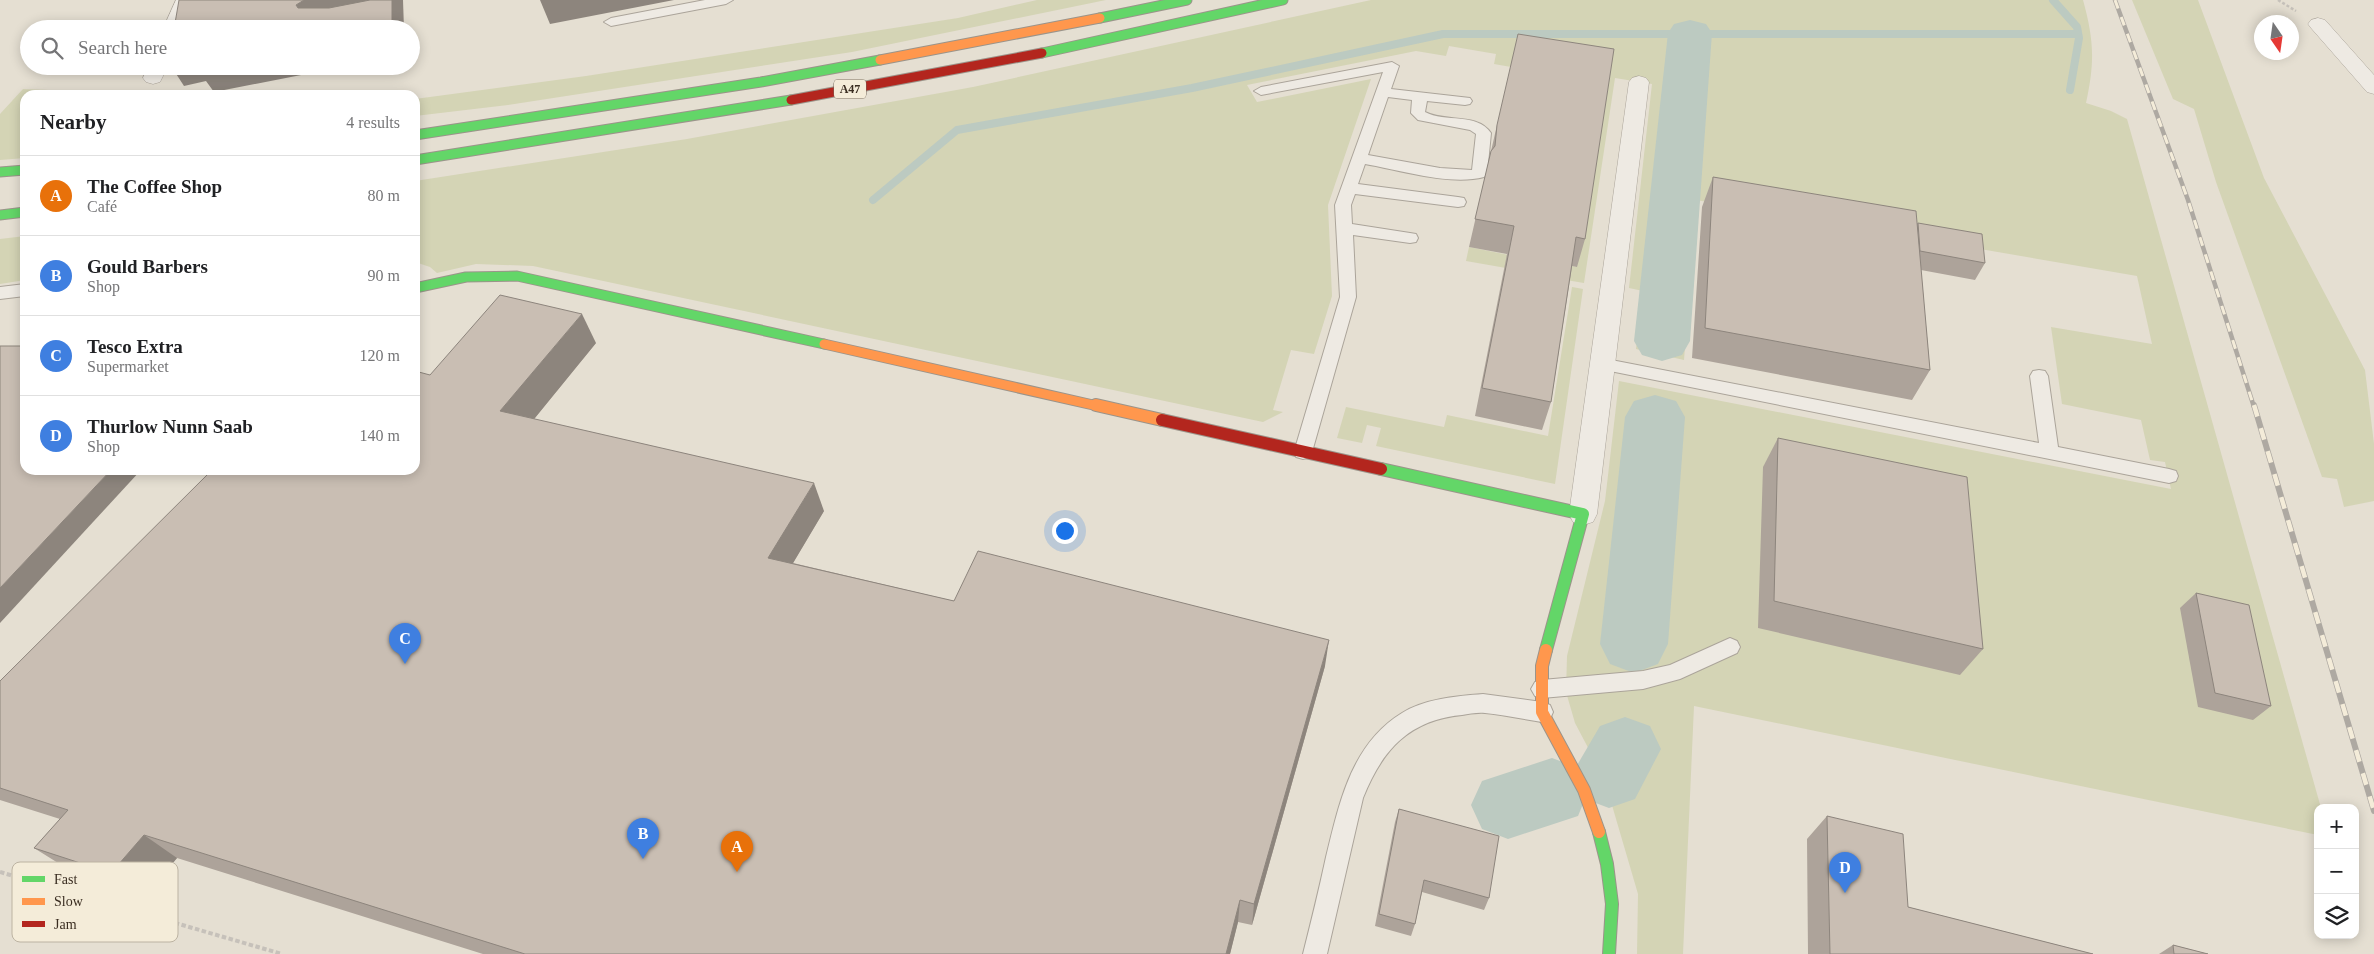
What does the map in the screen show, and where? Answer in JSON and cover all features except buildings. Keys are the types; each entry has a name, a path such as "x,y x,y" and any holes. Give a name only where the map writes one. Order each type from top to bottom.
{"main road":[{"name":"A47","path":"420,134 761,82 1003,38 1187,0"},
{"name":"A47","path":"420,159 656,123 860,87 1069,47 1283,0"},
{"path":"0,172 20,170"},
{"path":"0,215 20,213"},
{"path":"420,287 450,278 484,274 516,276 1583,514 1542,666 1542,712 1584,790 1598,826 1607,864 1612,904 1609,954"}],"street":[{"path":"178,20 186,0"},
{"path":"2318,24 2374,88"},
{"path":"1583,514 1638,82"}],"lane":[{"path":"611,22 726,0"},
{"path":"1261,91 1392,66 1343,205 1348,297 1303,452"},
{"path":"1383,92 1465,101"},
{"path":"1360,158 1454,174 1472,176 1478,174 1484,134 1475,126 1423,117 1418,112 1420,96"},
{"path":"1349,188 1458,202"},
{"path":"1344,228 1410,238"},
{"path":"0,293 20,291"},
{"path":"1601,364 2168,476"},
{"path":"2039,376 2050,453"},
{"path":"1542,689 1643,680 1672,673 1730,647"},
{"path":"1315,954 1352,798 1364,768 1383,741 1410,718 1445,707 1483,702 1542,712"}],"path":[{"path":"178,924 282,954"}],"green space":[{"path":"1037,0 1106,0 852,52 508,105 420,115 420,98 586,76 958,18"},
{"path":"1371,0 2083,0 2092,51 2091,75 2086,103 2111,111 2127,119 2320,804 2314,804 2314,834 1694,706 1683,954 1637,954 1638,894 1604,778 1575,723 1566,692 1567,656 1605,501 1619,381 2171,489 2165,462 2150,460 2141,420 2062,404 2051,327 2152,344 2137,276 1696,200 1684,360 1636,349 1643,291 1629,288 1652,84 1615,78 1584,283 1566,280 1569,265 1577,267 1511,67 1494,64 1496,54 1449,46 1446,56 1416,51 1247,85 1257,102 1371,79 1328,205 1332,296 1314,354 1291,350 1273,410 1283,412 1263,422 533,266 476,264 437,273 430,267 420,264 420,180 687,139 973,87"},
{"path":"2132,0 2198,0 2264,178 2365,370 2374,444 2374,501 2344,507 2337,479 2322,477 2216,182 2194,109 2173,99"},
{"path":"20,92 20,158 0,160 0,114"},
{"path":"20,237 20,281 0,284 0,239"},
{"path":"1469,247 1509,255 1506,268 1466,261"},
{"path":"1572,287 1583,289 1555,484 1376,446 1381,428 1367,425 1362,443 1337,438 1346,407 1444,427 1447,415 1548,436"}],"waterway":[{"path":"2053,0 2077,27 2079,38 2070,90"},
{"path":"1662,341 1690,33"},
{"path":"873,200 957,130 1192,88 1443,34 2078,34"},
{"path":"1634,644 1655,417"},
{"path":"1609,775 1625,749"},
{"path":"1508,805 1552,792"}],"railway":[{"path":"2115,0 2188,200 2254,407"},
{"path":"2254,405 2374,811"}],"traffic: fast":[{"path":"1100,18 1187,0"},
{"path":"1042,53 1283,0"},
{"path":"420,134 761,82 880,60"},
{"path":"420,159 791,100"},
{"path":"0,172 20,170"},
{"path":"0,215 20,213"},
{"path":"420,286 466,277 491,275 517,276 824,344"},
{"path":"1381,469 1583,514 1546,650"},
{"path":"1599,832 1607,864 1612,904 1609,954"}],"traffic: slow":[{"path":"880,60 1100,18"},
{"path":"824,344 1162,420"},
{"path":"1546,650 1542,666 1542,712 1584,790 1599,832"}],"traffic: jam":[{"path":"791,100 1042,53"},
{"path":"1162,420 1381,469"}],"place":[{"name":"Tesco Extra","path":"405,664"},
{"name":"Gould Barbers","path":"643,859"},
{"name":"The Coffee Shop","path":"737,872"},
{"name":"Thurlow Nunn Saab","path":"1845,893"}]}
